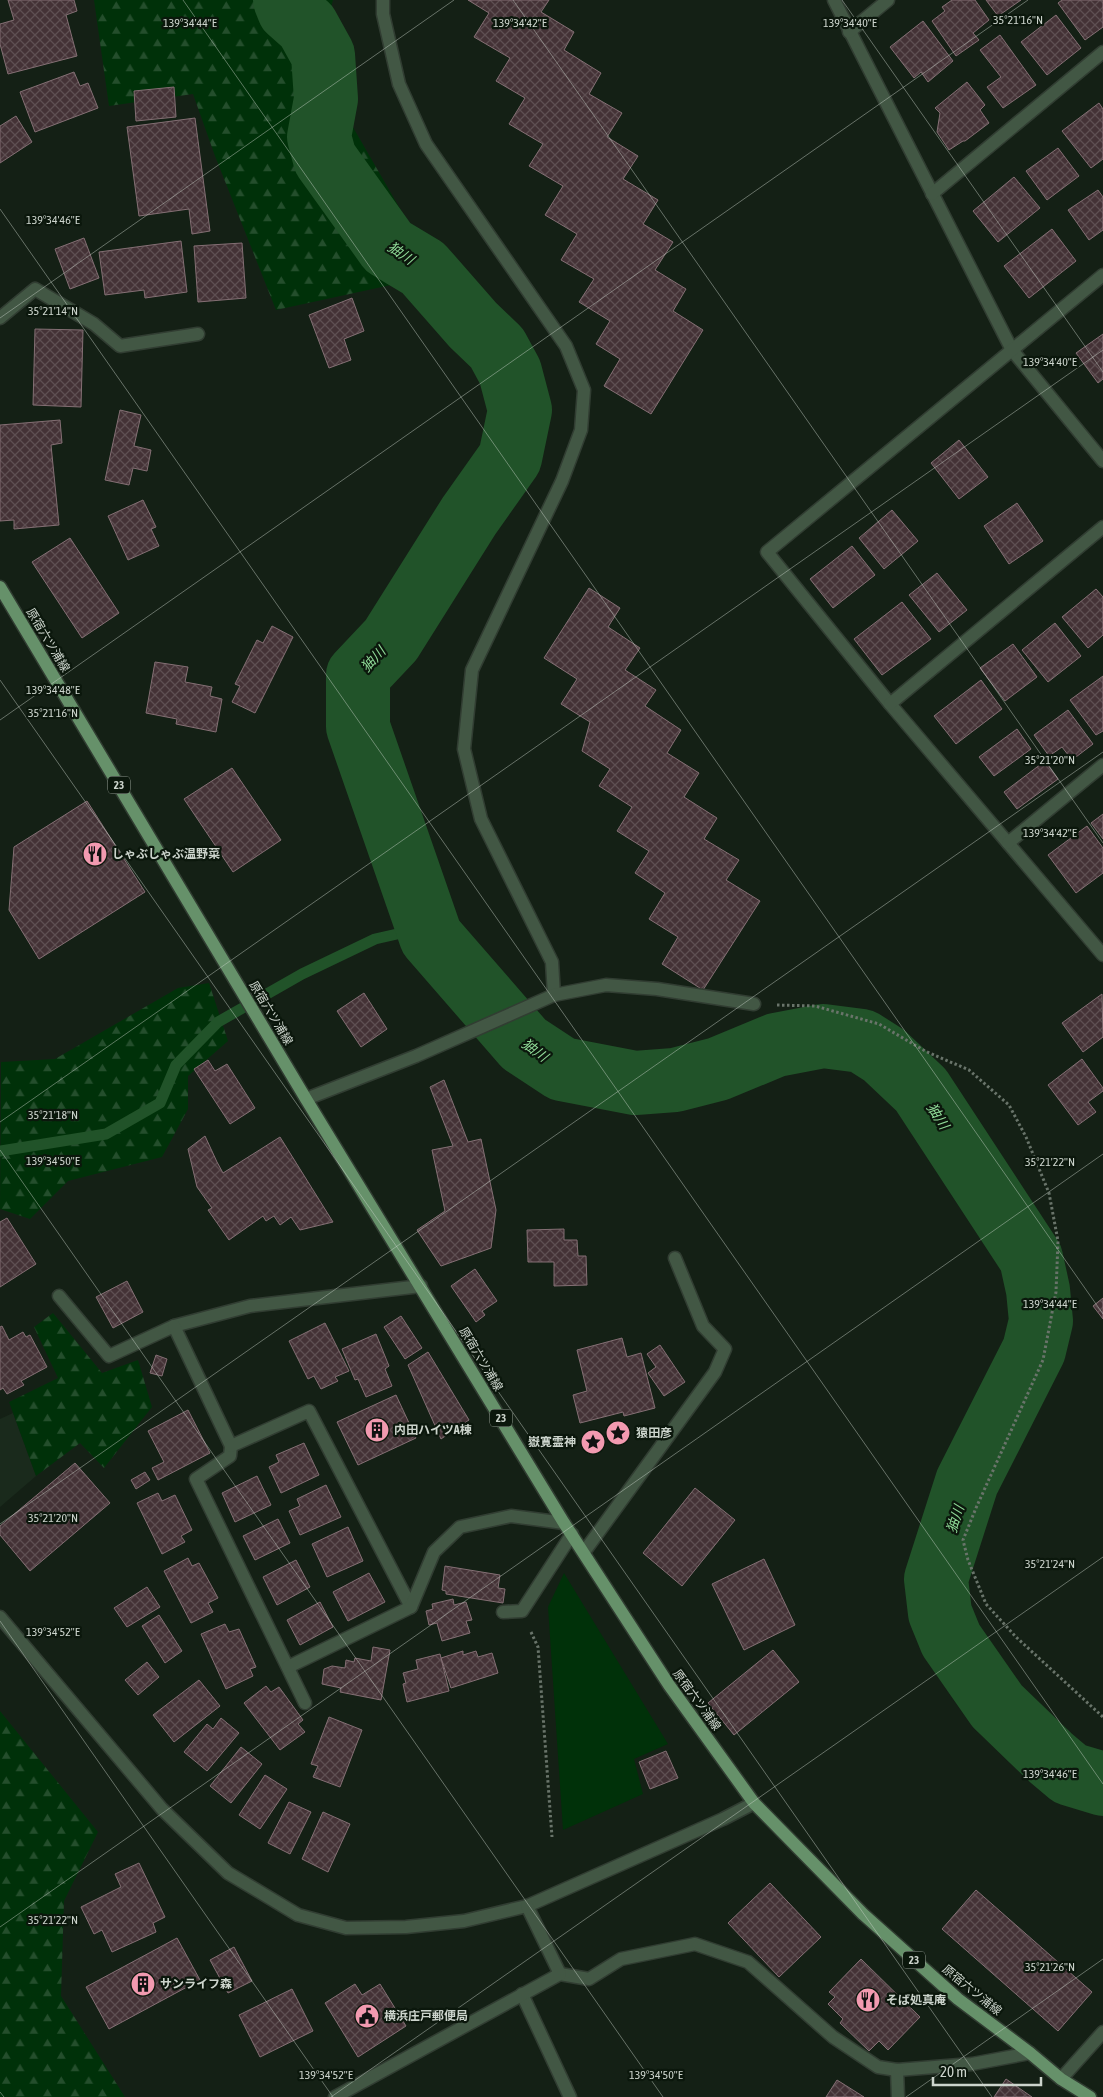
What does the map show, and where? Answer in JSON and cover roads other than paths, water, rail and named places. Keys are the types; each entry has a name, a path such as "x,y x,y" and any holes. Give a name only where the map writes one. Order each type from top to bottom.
{"main road":[{"name":"原宿六ツ浦線","path":"0,587 306,1100 564,1523 668,1685 754,1802 863,1914 958,1999 1030,2052 1061,2079 1090,2097"}],"street":[{"path":"383,0 383,14 400,84 426,144 566,346 584,390 581,430 562,481 472,670 464,749 481,819 552,962 554,995"},
{"path":"834,0 1012,350 1103,461"},
{"path":"849,32 888,0"},
{"path":"932,194 1103,52"},
{"path":"1103,275 767,552 890,704 1103,955"},
{"path":"0,318 35,289 94,324 120,346 198,334"},
{"path":"890,704 1103,526"},
{"path":"1008,843 1103,765"},
{"path":"306,1100 416,1056 554,995 606,985 657,989 754,1004"},
{"path":"584,1552 715,1372 725,1349 703,1326 675,1258"},
{"path":"59,1296 109,1356 174,1326 250,1306 421,1286"},
{"path":"174,1326 231,1446 230,1456 196,1479 305,1702"},
{"path":"231,1446 309,1410 411,1607"},
{"path":"288,1667 411,1607 434,1552 460,1527 511,1516 564,1523"},
{"path":"503,1612 522,1611 572,1534"},
{"path":"0,1617 162,1809 228,1873 298,1914 346,1928 406,1927 464,1921 528,1906 723,1819 754,1802"},
{"path":"528,1906 560,1974"},
{"path":"336,2097 560,1974 589,1979 621,1959 694,1944 748,1962 833,2037 878,2067 896,2070 972,2064 1030,2052"},
{"path":"522,1994 570,2097"},
{"path":"1061,2079 1103,2032"},
{"path":"896,2070 898,2097"}],"waterway":[{"name":"㹨川","path":"285,0 289,10 307,26 323,55 326,99 319,137 325,159 388,247 423,268 473,325 497,348 510,372 520,410 510,458 469,516 391,640 358,675 358,727 431,937 524,1044 562,1069 635,1083 675,1080 718,1069 776,1045 823,1036 862,1041 884,1055 921,1090 1031,1258 1038,1290 1041,1321 1034,1350 967,1482 936,1579 940,1613 951,1640 997,1706 1070,1774 1103,1784"},
{"path":"0,1151 106,1134 160,1103 176,1065 218,1022 302,974 375,939 428,927"}],"place":[{"name":"しゃぶしゃぶ温野菜","path":"95,854"},
{"name":"内田ハイツA棟","path":"377,1430"},
{"name":"猿田彦","path":"618,1433"},
{"name":"嶽寛霊神","path":"593,1442"},
{"name":"サンライフ森","path":"143,1984"},
{"name":"そば処真庵","path":"868,2000"},
{"name":"横浜庄戸郵便局","path":"367,2016"}]}
